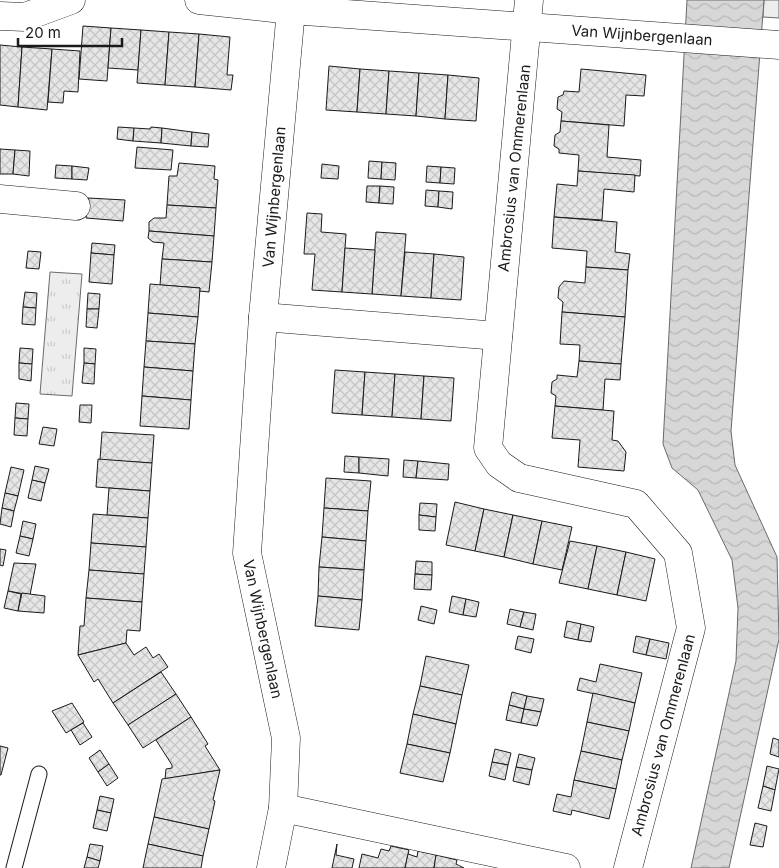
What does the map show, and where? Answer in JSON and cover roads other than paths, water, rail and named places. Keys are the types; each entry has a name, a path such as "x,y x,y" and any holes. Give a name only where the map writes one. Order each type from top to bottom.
{"street":[{"path":"0,16 25,17 70,0"},
{"path":"195,0 291,10"},
{"name":"Ambrosius van Ommerenlaan","path":"529,0 488,448 499,464 519,478 636,504 678,553 691,628 628,868"},
{"name":"Van Wijnbergenlaan","path":"272,868 283,808 286,738 247,553 264,317 291,10 775,45"},
{"path":"0,199 76,206"},
{"path":"264,317 498,336"},
{"path":"283,808 566,868"}],"lane":[{"path":"14,868 39,774"}],"water":[{"path":"687,0 764,0 731,431 735,465 777,557 779,639 729,868 691,868 736,661 738,608 732,560 698,490 672,468 663,444"}]}
